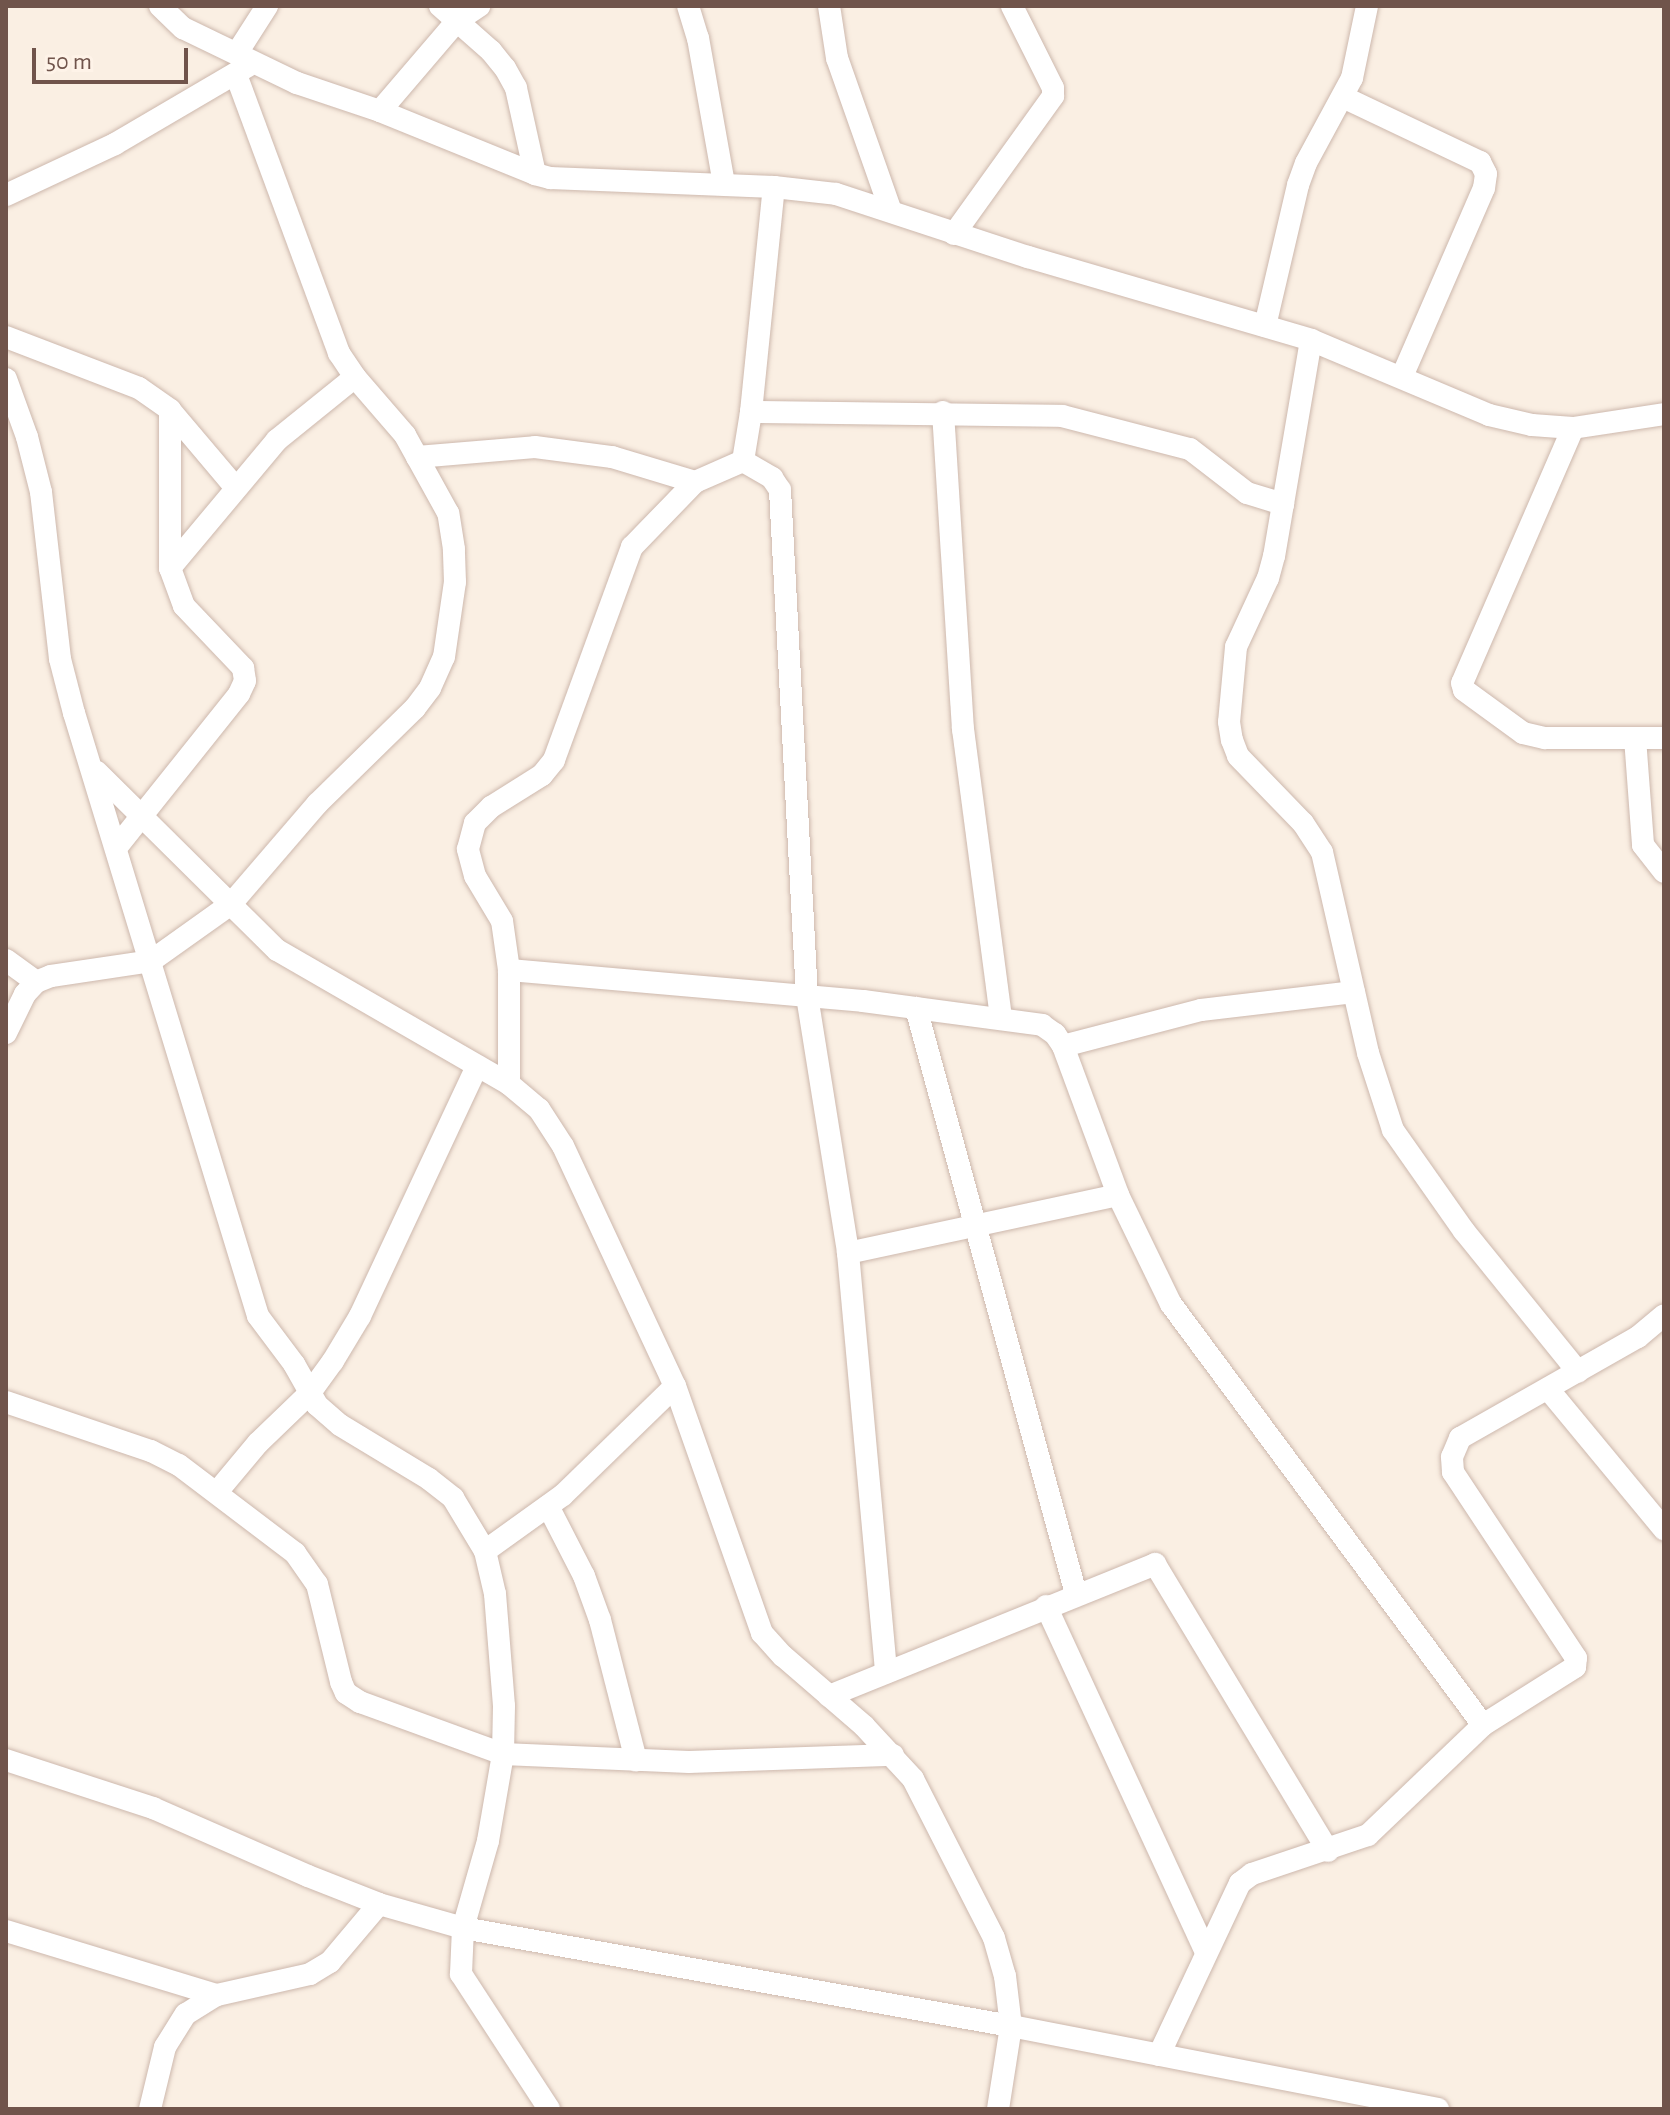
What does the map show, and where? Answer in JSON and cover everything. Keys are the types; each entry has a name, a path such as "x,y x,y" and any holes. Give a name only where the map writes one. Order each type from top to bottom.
{"street":[{"path":"160,6 183,28 243,63 380,111 535,174 550,178 724,184 836,194 954,234 1311,340 1489,415 1532,425 1573,428 1664,414"},
{"path":"6,195 115,144 243,63 267,6"},
{"path":"380,111 449,13 479,6"},
{"path":"688,6 698,38 724,184"},
{"path":"829,6 837,58 891,211"},
{"path":"954,234 1053,96 1053,88 1012,6"},
{"path":"1265,326 1298,185 1343,97 1361,47 1367,6"},
{"path":"449,13 491,51 516,88 535,174"},
{"path":"6,1033 25,994 36,982 51,976 151,961 231,904 317,804 415,708 430,688 444,657 455,582 448,513 405,435 355,377 329,328 243,63"},
{"path":"1343,97 1480,162 1486,174 1484,188 1402,377"},
{"path":"743,461 751,412 774,187"},
{"path":"6,337 139,388 170,410 235,487"},
{"path":"1311,340 1268,578 1236,647 1230,731 1238,756 1315,838 1322,852 1381,1103 1393,1130 1464,1231 1578,1372"},
{"path":"170,568 277,440 355,377"},
{"path":"6,379 23,423 41,492 60,659 258,1316 294,1364 309,1394 340,1425 429,1479 453,1498 485,1551 495,1594 503,1754 488,1841 463,1928 461,1974 549,2109"},
{"path":"117,847 140,814 207,738 245,681 243,668 184,606 170,568 170,410"},
{"path":"751,412 943,412 1062,416 1170,441 1190,449 1247,493 1283,504"},
{"path":"943,412 963,729 1001,1019"},
{"path":"1573,428 1462,683 1464,690 1523,733 1545,738 1664,738"},
{"path":"417,457 535,447 612,457 695,482"},
{"path":"509,1084 509,970 502,921 475,876 468,849 475,823 491,807 542,775 554,760 632,547 695,482 743,461"},
{"path":"743,461 772,478 780,490 807,996 848,1253 886,1672"},
{"path":"1635,738 1643,845 1664,872"},
{"path":"93,769 289,957 509,1084 539,1109 563,1146 675,1386 762,1633 783,1656 893,1755 913,1779 994,1938 1005,1976 1011,2026 998,2109"},
{"path":"6,960 36,982"},
{"path":"509,970 916,1008 1042,1025 1055,1034 1063,1046 1118,1195 1171,1304 1483,1725"},
{"path":"1063,1046 1201,1010 1354,992"},
{"path":"916,1008 1076,1594"},
{"path":"217,1492 258,1443 309,1394 360,1316 477,1066"},
{"path":"848,1253 1118,1195"},
{"path":"1159,2055 1240,1883 1252,1874 1328,1851 1368,1835 1483,1725 1569,1674 1576,1658 1453,1472 1452,1457 1460,1438 1638,1337 1664,1315"},
{"path":"485,1551 548,1506 675,1386"},
{"path":"1548,1389 1664,1529"},
{"path":"6,1402 151,1451 179,1465 308,1567 317,1584 346,1693 360,1702 503,1754 689,1762 893,1755"},
{"path":"548,1506 584,1576 600,1620 636,1760"},
{"path":"829,1696 1155,1564 1161,1569 1328,1851"},
{"path":"1046,1606 1206,1952"},
{"path":"6,1760 153,1808 379,1904 463,1928 1011,2026 1438,2109"},
{"path":"150,2109 165,2047 186,2014 217,1995 310,1974 330,1962 379,1904"},
{"path":"6,1931 217,1995"}]}
